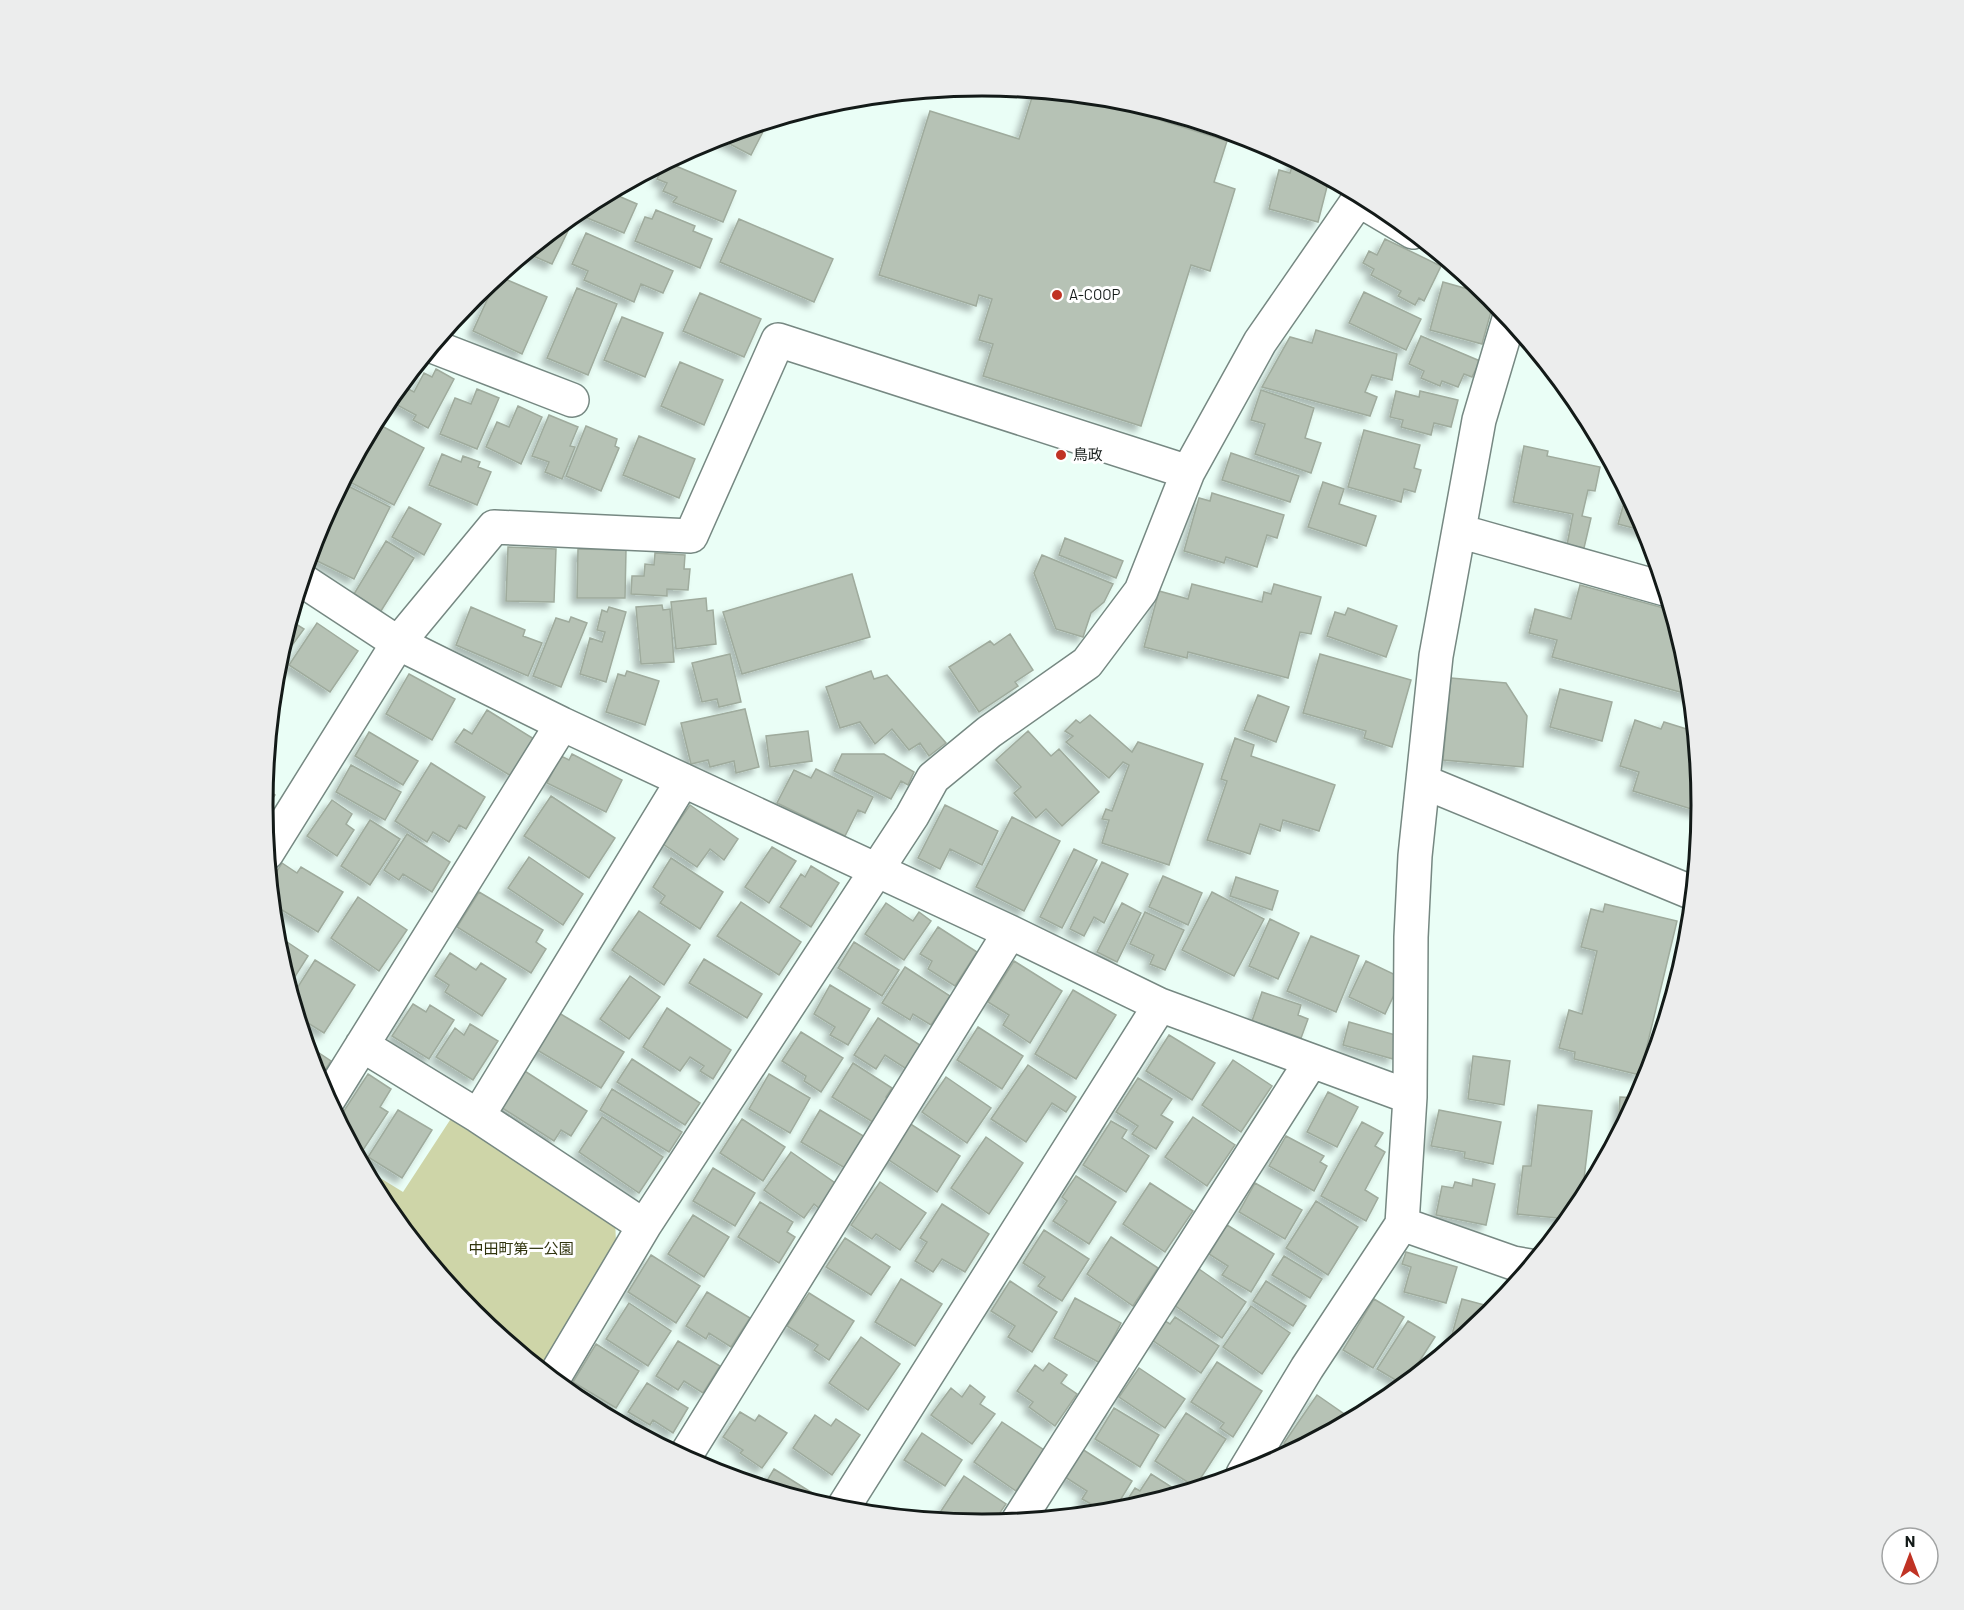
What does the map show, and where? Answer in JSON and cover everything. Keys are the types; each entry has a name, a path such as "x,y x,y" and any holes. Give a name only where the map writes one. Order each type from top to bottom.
{"street":[{"path":"557,1372 644,1226 933,778 989,732 1086,663 1141,591 1188,472 1260,342 1356,203"},
{"path":"1251,1461 1307,1368 1402,1224 1410,1097 1411,937 1415,856 1436,656 1479,420 1506,329"},
{"path":"275,841 398,643 494,527 691,536 778,340 1188,472"},
{"path":"440,349 572,400"},
{"path":"1459,531 1656,586"},
{"path":"309,584 398,643 562,724 875,871 1011,932 1160,1005 1310,1063 1410,1097"},
{"path":"334,1091 562,724"},
{"path":"478,1116 683,780"},
{"path":"1424,782 1686,889"},
{"path":"689,1450 1011,932"},
{"path":"848,1501 1160,1005"},
{"path":"362,1045 478,1116 644,1226"},
{"path":"1024,1512 1310,1063"},
{"path":"1402,1224 1521,1264"}],"green space":[{"name":"中田町第一公園","path":"452,1117 615,1217 616,1244 543,1361 481,1306 449,1272 420,1237 379,1177 403,1192"}],"building":[{"name":"A-COOP","path":"1032,98 1075,102 1146,116 1227,141 1214,182 1235,189 1210,271 1191,265 1141,426 983,376 993,344 979,340 992,299 979,295 976,306 879,275 930,111 1019,139"},
{"path":"763,131 751,155 729,143"},
{"path":"675,166 736,191 723,222 673,202 677,197 663,191 667,183 657,179 660,173"},
{"path":"1292,167 1327,186 1318,222 1269,209 1279,170 1290,173"},
{"path":"619,196 637,204 624,233 585,217"},
{"path":"656,210 695,226 693,231 712,239 700,268 635,241 645,217 652,219"},
{"path":"739,219 833,259 814,302 720,262"},
{"path":"568,231 552,264 534,256"},
{"path":"586,233 673,271 663,293 641,284 634,302 584,280 588,271 572,264"},
{"path":"1385,239 1441,266 1424,301 1419,298 1415,305 1398,296 1401,291 1371,275 1374,269 1363,263 1369,251 1377,255"},
{"path":"507,280 547,297 522,354 473,331 488,297"},
{"path":"1443,282 1467,289 1491,312 1482,344 1430,330"},
{"path":"577,288 617,304 588,375 547,358"},
{"path":"1364,292 1421,319 1406,350 1349,323"},
{"path":"700,293 761,319 744,357 683,331"},
{"path":"622,317 663,333 645,377 604,360"},
{"path":"1316,330 1397,354 1392,380 1372,375 1365,392 1377,397 1370,416 1262,387 1290,337 1312,343"},
{"path":"1421,336 1480,361 1472,377 1464,374 1458,387 1442,381 1440,386 1421,378 1424,371 1409,364"},
{"path":"680,362 723,380 704,425 661,406"},
{"path":"436,369 454,379 428,428 413,420 416,415 397,405 408,389 414,392 424,373 432,377"},
{"path":"477,389 499,398 477,449 440,434 455,398 471,404"},
{"path":"1261,390 1314,408 1305,438 1321,443 1311,473 1255,454 1265,424 1251,420"},
{"path":"1396,391 1419,397 1420,391 1458,400 1451,427 1434,423 1431,435 1401,427 1403,420 1390,417"},
{"path":"518,406 542,417 521,464 486,447 497,422 509,427"},
{"path":"549,415 578,427 570,446 575,447 562,479 545,472 549,462 532,456"},
{"path":"383,426 424,448 394,505 351,482"},
{"path":"586,426 617,439 615,446 619,448 601,491 566,476"},
{"path":"1364,430 1420,445 1414,468 1421,470 1415,492 1404,489 1401,502 1348,487"},
{"path":"639,436 695,459 679,498 623,475"},
{"path":"1524,446 1548,451 1547,456 1600,467 1595,491 1588,490 1582,516 1591,518 1584,548 1567,545 1573,514 1513,502"},
{"path":"1231,453 1299,476 1290,502 1222,480"},
{"path":"442,454 461,462 463,456 480,462 478,467 491,472 477,505 429,485"},
{"path":"1323,482 1344,489 1339,504 1376,516 1366,546 1308,527"},
{"path":"349,486 390,507 354,579 317,561"},
{"path":"1212,493 1284,515 1277,538 1267,535 1257,567 1226,557 1224,563 1184,551 1199,498 1210,501"},
{"path":"1624,504 1635,528 1618,524"},
{"path":"409,507 441,524 424,555 392,537"},
{"path":"1065,538 1123,561 1116,578 1059,555"},
{"path":"386,541 414,558 381,611 354,594"},
{"path":"508,547 556,549 554,602 506,601"},
{"path":"578,549 626,550 625,598 577,598"},
{"path":"655,553 685,555 684,569 690,569 688,590 667,589 667,596 631,594 632,576 644,576 645,564 654,565"},
{"path":"1042,555 1113,584 1104,602 1091,613 1083,637 1056,629 1034,573"},
{"path":"852,574 870,637 742,674 723,612"},
{"path":"1192,584 1262,602 1264,592 1271,594 1274,584 1321,597 1311,634 1300,632 1288,678 1188,652 1187,658 1144,647 1159,591 1188,599"},
{"path":"1580,585 1663,608 1682,692 1552,657 1557,640 1529,633 1535,609 1571,619"},
{"path":"706,598 707,611 713,610 716,644 676,649 671,602"},
{"path":"662,605 663,610 670,609 674,662 641,664 636,607"},
{"path":"471,607 525,630 523,636 542,643 528,676 456,645"},
{"path":"609,607 626,612 606,682 580,674 590,638 602,642 605,632 597,630 602,610 607,612"},
{"path":"1348,608 1397,626 1386,657 1327,636 1335,612 1345,615"},
{"path":"571,617 587,623 561,687 533,676 556,618 569,622"},
{"path":"317,623 358,651 330,692 289,665"},
{"path":"296,624 304,629 292,646"},
{"path":"1010,634 1033,670 1015,682 1018,686 979,712 949,667 990,641 994,645"},
{"path":"730,654 741,702 719,707 717,699 702,702 692,663"},
{"path":"1320,654 1411,680 1392,747 1364,738 1366,731 1303,713"},
{"path":"627,671 659,681 645,725 606,712 618,674 625,676"},
{"path":"871,671 874,679 887,675 946,743 929,756 920,743 909,750 892,729 875,744 860,722 840,728 826,687"},
{"path":"409,674 455,699 432,740 386,714"},
{"path":"1451,678 1506,683 1527,716 1523,767 1443,760"},
{"path":"1560,689 1612,702 1602,741 1550,727"},
{"path":"1258,695 1289,707 1276,742 1244,730"},
{"path":"745,709 759,767 736,773 734,761 710,767 708,760 691,764 681,723"},
{"path":"487,710 534,739 511,776 455,742 464,729 472,734"},
{"path":"1090,715 1132,752 1138,742 1203,764 1169,865 1102,843 1109,820 1102,819 1106,809 1112,811 1129,765 1123,762 1109,778 1066,742 1073,736 1065,731 1076,720 1080,723"},
{"path":"1635,720 1661,729 1664,722 1686,729 1691,809 1633,791 1639,772 1620,766"},
{"path":"808,731 812,761 770,767 766,736"},
{"path":"1028,731 1051,756 1059,749 1099,792 1062,826 1046,809 1036,818 1014,793 1021,787 996,760"},
{"path":"369,732 418,761 403,785 355,756"},
{"path":"1235,738 1254,745 1251,756 1335,785 1319,831 1283,820 1280,831 1260,824 1250,854 1207,840 1227,781 1221,779"},
{"path":"572,754 622,780 606,812 547,783 561,756 569,760"},
{"path":"842,754 884,754 914,772 908,785 901,781 891,799 834,771"},
{"path":"431,763 485,797 466,829 459,825 449,842 433,832 427,842 395,821"},
{"path":"351,765 401,792 385,820 336,792"},
{"path":"816,769 873,797 865,813 858,810 845,836 777,803 794,770 811,778"},
{"path":"551,796 615,838 589,878 524,836"},
{"path":"332,800 352,814 346,824 354,830 337,856 307,836"},
{"path":"690,805 738,839 724,860 710,849 697,867 663,844"},
{"path":"945,805 998,831 982,865 950,849 940,869 918,858"},
{"path":"1012,817 1060,841 1024,911 976,887"},
{"path":"370,820 400,839 370,885 341,866"},
{"path":"407,834 450,862 432,892 403,874 399,880 384,870"},
{"path":"772,847 796,861 769,903 745,887"},
{"path":"1074,849 1097,860 1062,928 1040,917"},
{"path":"529,857 583,894 563,925 508,888"},
{"path":"671,858 723,892 700,929 660,903 665,896 653,887"},
{"path":"1102,862 1128,874 1104,923 1094,917 1084,936 1070,929"},
{"path":"282,863 297,873 301,867 343,892 318,932 281,910 277,871"},
{"path":"811,866 839,883 811,927 780,907 801,874 805,877"},
{"path":"1163,876 1202,893 1188,925 1149,907"},
{"path":"1236,877 1278,891 1272,910 1230,896"},
{"path":"479,892 543,930 536,942 546,949 531,973 457,927"},
{"path":"1212,892 1264,919 1234,976 1182,950"},
{"path":"358,897 407,930 379,971 331,938"},
{"path":"741,902 801,942 779,975 717,936"},
{"path":"886,903 913,921 919,912 931,921 904,960 865,934"},
{"path":"1122,903 1141,913 1117,962 1097,952"},
{"path":"1605,904 1677,921 1645,1055 1638,1074 1574,1059 1575,1052 1559,1048 1569,1010 1582,1014 1597,951 1581,947 1591,909 1603,912"},
{"path":"639,911 690,945 664,985 612,950"},
{"path":"1145,912 1184,930 1165,970 1150,964 1154,955 1130,944"},
{"path":"1270,919 1299,933 1278,979 1249,966"},
{"path":"938,927 977,952 955,986 928,969 932,961 920,954"},
{"path":"1311,936 1359,956 1336,1012 1287,991"},
{"path":"287,942 308,956 294,977"},
{"path":"854,942 899,970 882,996 838,968"},
{"path":"450,953 476,970 481,963 506,979 482,1016 445,992 449,985 435,976"},
{"path":"704,959 762,994 747,1018 689,983"},
{"path":"315,960 355,985 324,1033 308,1023 297,988"},
{"path":"1014,961 1062,991 1030,1043 1003,1025 1009,1015 988,1002"},
{"path":"1366,961 1402,978 1385,1014 1349,997"},
{"path":"905,967 950,996 931,1025 913,1014 910,1020 882,1003"},
{"path":"630,976 660,997 629,1039 600,1019"},
{"path":"830,985 870,1009 848,1045 830,1035 835,1027 814,1014"},
{"path":"1073,990 1116,1015 1076,1079 1035,1054"},
{"path":"1262,992 1301,1005 1298,1015 1308,1019 1301,1038 1252,1021"},
{"path":"413,1004 426,1012 430,1005 454,1020 429,1059 392,1036"},
{"path":"667,1008 731,1050 713,1079 700,1071 704,1066 690,1057 680,1071 643,1047"},
{"path":"554,1010 624,1052 601,1088 532,1047"},
{"path":"878,1018 923,1047 908,1070 885,1055 876,1069 854,1055"},
{"path":"1349,1022 1399,1036 1393,1059 1343,1045"},
{"path":"470,1024 498,1041 473,1080 436,1057 455,1028 464,1035"},
{"path":"978,1027 1023,1056 1002,1089 957,1060"},
{"path":"801,1032 843,1058 821,1092 804,1081 806,1076 782,1061"},
{"path":"1169,1035 1215,1063 1192,1100 1146,1071"},
{"path":"318,1053 331,1061 325,1070"},
{"path":"1473,1056 1510,1061 1504,1105 1468,1099"},
{"path":"632,1059 700,1103 685,1125 617,1082"},
{"path":"1233,1060 1272,1086 1241,1132 1202,1105"},
{"path":"853,1063 892,1088 886,1097 891,1101 876,1124 832,1097"},
{"path":"1028,1065 1076,1097 1066,1112 1052,1103 1026,1142 991,1119"},
{"path":"520,1068 587,1111 571,1136 561,1130 554,1141 496,1104"},
{"path":"368,1074 391,1089 380,1107 388,1112 363,1150 343,1112"},
{"path":"769,1074 810,1098 790,1133 749,1109"},
{"path":"946,1077 991,1108 967,1143 922,1112"},
{"path":"1138,1078 1172,1099 1161,1115 1173,1122 1156,1149 1132,1134 1138,1126 1116,1112"},
{"path":"612,1089 682,1132 669,1152 600,1110"},
{"path":"1328,1092 1358,1107 1337,1147 1307,1132"},
{"path":"1620,1097 1628,1097 1619,1117"},
{"path":"1538,1105 1592,1111 1584,1180 1558,1218 1517,1214 1523,1166 1531,1166"},
{"path":"398,1110 432,1130 402,1178 368,1157"},
{"path":"820,1110 865,1137 845,1168 801,1142"},
{"path":"1439,1110 1501,1122 1493,1164 1464,1158 1465,1152 1431,1146"},
{"path":"602,1117 663,1157 639,1193 579,1152"},
{"path":"1193,1117 1235,1145 1207,1186 1165,1157"},
{"path":"742,1119 785,1147 763,1181 720,1153"},
{"path":"1111,1121 1127,1130 1122,1138 1149,1156 1126,1192 1083,1165"},
{"path":"1362,1122 1383,1133 1375,1146 1385,1152 1365,1190 1378,1198 1366,1221 1321,1196"},
{"path":"909,1123 960,1156 937,1192 886,1158"},
{"path":"1286,1136 1324,1156 1320,1162 1327,1166 1314,1191 1269,1166"},
{"path":"986,1137 1023,1163 989,1214 951,1188"},
{"path":"791,1152 838,1185 820,1209 814,1204 804,1218 764,1190"},
{"path":"713,1168 755,1193 735,1226 693,1201"},
{"path":"1076,1176 1116,1202 1089,1244 1053,1221 1067,1201 1062,1197"},
{"path":"1473,1179 1495,1184 1486,1225 1436,1215 1442,1186 1453,1188 1455,1182 1472,1186"},
{"path":"880,1182 926,1213 900,1250 876,1234 872,1239 851,1225"},
{"path":"1150,1183 1193,1211 1165,1252 1123,1224"},
{"path":"1255,1183 1302,1210 1285,1239 1239,1212"},
{"path":"1316,1201 1358,1227 1328,1275 1286,1248"},
{"path":"760,1202 793,1222 787,1232 795,1237 779,1263 738,1237"},
{"path":"942,1204 989,1234 965,1272 942,1259 933,1272 915,1261 927,1242 920,1238"},
{"path":"693,1215 729,1237 704,1277 668,1254"},
{"path":"1227,1225 1274,1254 1251,1292 1222,1275 1228,1266 1209,1254"},
{"path":"1044,1230 1089,1259 1062,1301 1038,1286 1045,1277 1023,1263"},
{"path":"1111,1237 1158,1268 1133,1306 1087,1274"},
{"path":"845,1238 890,1267 871,1295 826,1267"},
{"path":"1406,1252 1457,1267 1446,1303 1404,1292 1411,1267 1402,1264"},
{"path":"651,1255 700,1286 676,1323 628,1292"},
{"path":"1284,1256 1322,1279 1310,1298 1272,1275"},
{"path":"1199,1269 1246,1302 1222,1338 1174,1305"},
{"path":"901,1279 942,1304 915,1346 875,1322"},
{"path":"1010,1281 1057,1312 1032,1352 1008,1337 1015,1326 991,1311"},
{"path":"1266,1281 1306,1306 1293,1326 1253,1301"},
{"path":"707,1292 750,1318 731,1347 709,1333 706,1339 686,1326"},
{"path":"809,1293 854,1321 829,1360 814,1350 818,1345 787,1326"},
{"path":"1075,1298 1121,1323 1100,1363 1054,1338"},
{"path":"1374,1299 1404,1317 1373,1368 1343,1350"},
{"path":"1462,1299 1484,1305 1483,1306 1452,1335"},
{"path":"629,1303 671,1331 648,1366 606,1339"},
{"path":"1251,1306 1290,1333 1262,1374 1223,1347"},
{"path":"1175,1317 1219,1346 1201,1373 1152,1340 1165,1321 1170,1324"},
{"path":"1408,1321 1435,1337 1417,1364 1396,1380 1377,1369"},
{"path":"861,1337 900,1364 868,1410 829,1383"},
{"path":"678,1341 720,1366 703,1393 684,1381 678,1390 656,1376"},
{"path":"596,1344 639,1371 616,1408 573,1382"},
{"path":"1217,1362 1262,1391 1233,1437 1220,1428 1224,1423 1191,1402"},
{"path":"1049,1363 1067,1375 1061,1383 1077,1394 1055,1426 1029,1407 1033,1402 1017,1391 1035,1365 1043,1371"},
{"path":"1139,1368 1185,1399 1165,1428 1119,1397"},
{"path":"647,1383 688,1408 673,1433 653,1420 650,1425 628,1412"},
{"path":"970,1385 985,1397 980,1404 995,1414 972,1444 931,1415 951,1388 962,1397"},
{"path":"1317,1395 1344,1414 1296,1441 1287,1445 1284,1443"},
{"path":"1114,1408 1159,1435 1140,1467 1095,1439"},
{"path":"740,1412 755,1421 759,1415 787,1433 762,1468 740,1453 743,1450 723,1437"},
{"path":"1186,1413 1226,1439 1200,1479 1189,1483 1155,1461"},
{"path":"815,1415 831,1426 836,1419 860,1435 832,1475 793,1448"},
{"path":"1002,1422 1044,1450 1016,1491 974,1462"},
{"path":"922,1433 962,1460 945,1486 904,1460"},
{"path":"1082,1449 1132,1481 1120,1500 1092,1505 1082,1499 1087,1491 1065,1477"},
{"path":"774,1469 813,1493 798,1490 767,1480"},
{"path":"1151,1474 1173,1488 1128,1498 1135,1488 1140,1491"},
{"path":"964,1476 1006,1504 1000,1513 940,1512"}],"place":[{"name":"A-COOP","path":"1057,295"},
{"name":"鳥政","path":"1061,455"}]}
